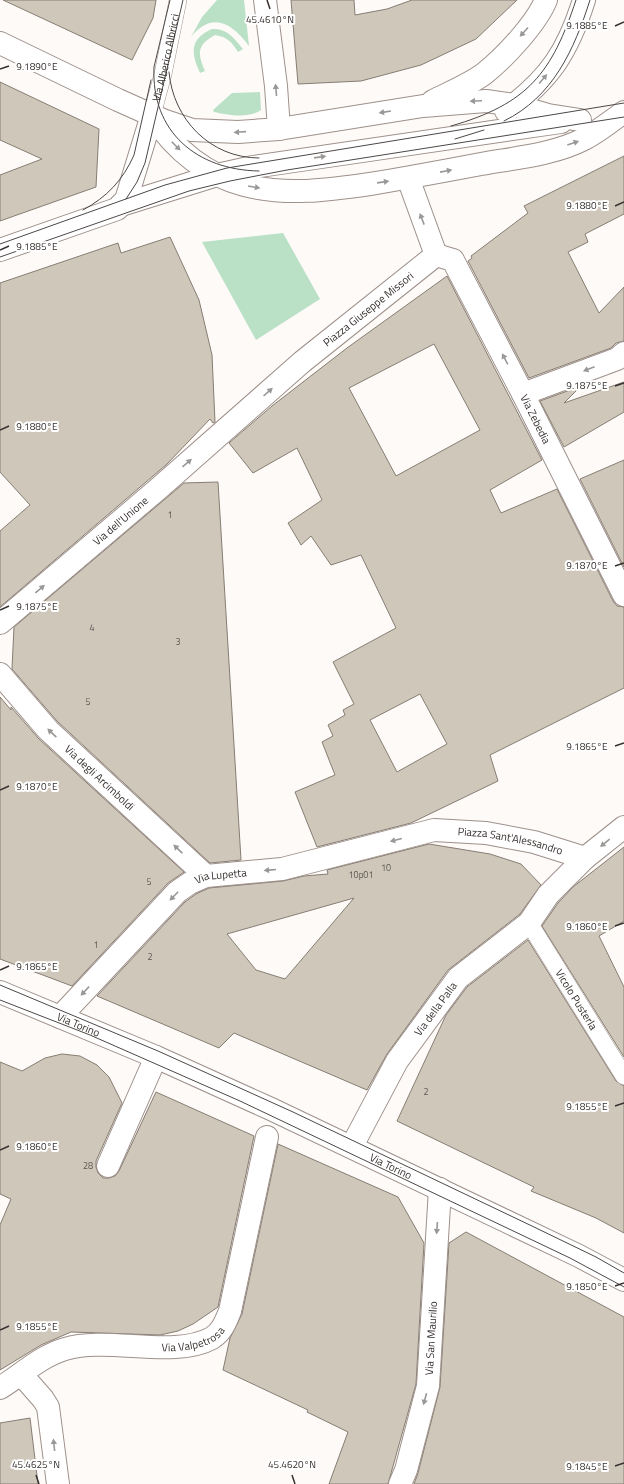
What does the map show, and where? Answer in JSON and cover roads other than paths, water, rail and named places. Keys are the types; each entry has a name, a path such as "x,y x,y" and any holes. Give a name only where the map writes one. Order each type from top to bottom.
{"street":[{"path":"265,0 276,86 279,129"},
{"path":"423,106 484,74 526,31 541,11 546,0"},
{"path":"443,139 495,119 539,84 558,60 575,28 584,0"},
{"path":"0,43 152,115 192,130 238,132 279,129 423,106 486,101 514,105 548,116 580,120"},
{"path":"152,115 164,134 178,149 216,175 244,185 275,191 319,191 408,178 547,152 584,139 624,112"},
{"path":"121,205 216,175 253,166 580,120 624,112"},
{"path":"0,250 117,209 126,200 152,115"},
{"path":"408,178 436,255"},
{"name":"Via Zebedia","path":"436,255 453,260 523,394 624,595"},
{"name":"Piazza Giuseppe Missori","path":"239,418 302,362 436,255"},
{"path":"523,394 617,359 624,353"},
{"name":"Via dell'Unione","path":"0,623 239,418"},
{"name":"Via degli Arcimboldi","path":"0,674 48,730 206,876"},
{"path":"585,858 624,827"},
{"name":"Via Lupetta","path":"60,1017 177,892 190,883 206,876 282,869 434,830"},
{"name":"Piazza Sant'Alessandro","path":"434,830 486,833 534,842 585,858"},
{"name":"Via della Palla","path":"352,1146 397,1061 458,978 529,923 548,895 585,858"},
{"name":"Via Torino","path":"0,992 156,1057 352,1146 578,1256 624,1280"},
{"path":"108,1166 156,1057"},
{"name":"Via Valpetrosa","path":"0,1388 46,1358 72,1348 88,1345 185,1346 213,1337 224,1326 230,1311 267,1137"},
{"name":"Via San Maurilio","path":"400,1484 406,1470 428,1386 440,1189"},
{"path":"21,1374 48,1407 58,1484"}],"lane":[{"name":"Via Alberico Albricci","path":"152,115 163,74 178,0"},
{"name":"Vicolo Pusterla","path":"529,923 624,1076"}],"tram line":[{"path":"170,0 154,67 155,90 160,111 170,128 182,143 198,155 216,163 237,169 259,171"},
{"path":"126,199 137,182 145,163 183,0"},
{"path":"451,126 500,107 518,96 533,82 546,66 557,47 576,0"},
{"path":"504,121 521,111 536,99 549,85 569,54 577,37 590,0"},
{"path":"169,72 172,89 178,105 186,120 197,133 210,143 225,151 241,156 259,158"},
{"path":"83,210 107,193 119,180 130,164 134,155 151,80"},
{"path":"0,244 165,185 227,168 624,103"},
{"path":"0,257 189,191 230,181 287,170 624,117"},
{"path":"455,139 484,130"},
{"path":"0,985 158,1051 293,1112 596,1257 624,1273"},
{"path":"0,1000 90,1035 240,1101 570,1258 624,1287"}]}
